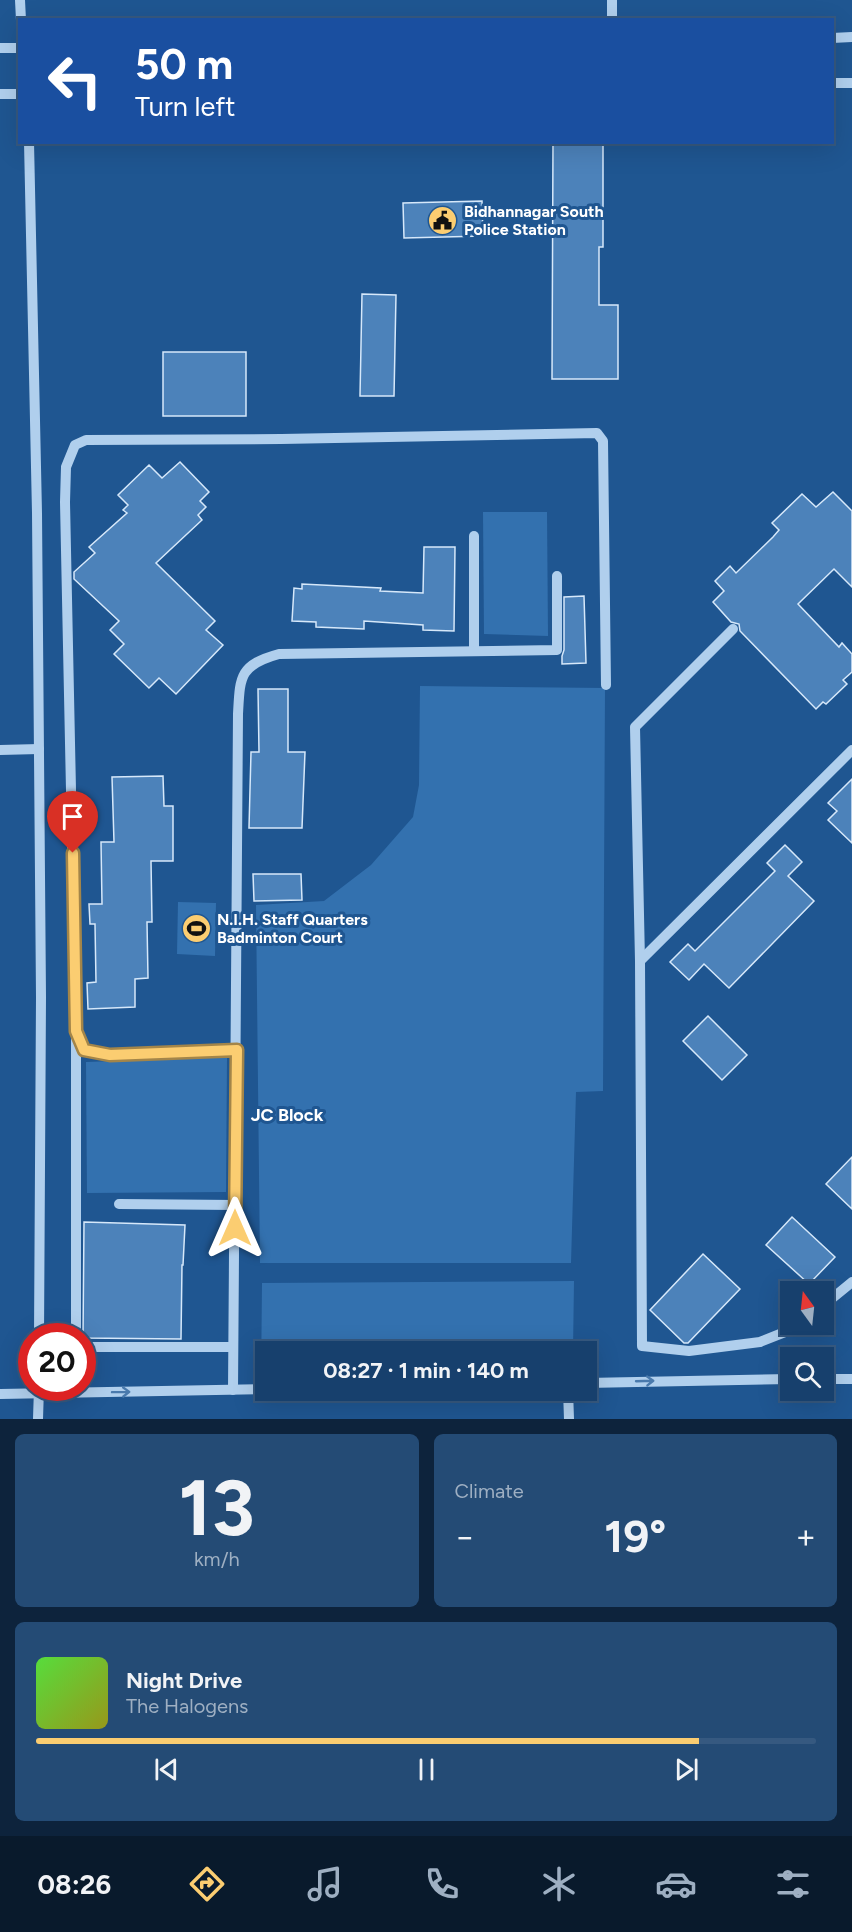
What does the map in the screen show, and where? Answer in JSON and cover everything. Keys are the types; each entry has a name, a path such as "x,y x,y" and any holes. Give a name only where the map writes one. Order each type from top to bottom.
{"street":[{"path":"21,0 21,18"},
{"path":"612,0 612,18"},
{"path":"834,38 852,37"},
{"path":"0,48 18,48"},
{"path":"834,83 852,83"},
{"path":"0,94 18,94"},
{"path":"29,144 37,502 41,1009 39,1323"},
{"path":"76,1323 76,1031 65,502 66,467 75,445 86,440 597,433 603,441 606,686"},
{"path":"474,536 474,650"},
{"path":"233,1390 238,714 241,682 245,672 259,659 279,654 557,650 557,576"},
{"path":"733,628 635,727 640,960 642,1346 689,1351 760,1342 780,1334"},
{"path":"0,750 39,749"},
{"path":"640,960 852,750"},
{"path":"76,1031 84,1050 110,1055 237,1050"},
{"path":"120,1204 235,1205"},
{"path":"834,1297 852,1282"},
{"path":"96,1347 233,1347"},
{"path":"597,1383 780,1379"},
{"path":"834,1379 852,1379"},
{"path":"0,1387 0,1394 18,1393"},
{"path":"96,1391 255,1389"},
{"path":"38,1419 39,1401"},
{"path":"568,1401 569,1419"}],"shaded area":[{"path":"483,512 547,512 548,636 484,634"},
{"path":"420,686 605,688 603,1091 576,1092 571,1263 260,1263 256,905 324,901 371,865 413,817 419,785"},
{"name":"N.I.H. Staff Quarters Badminton Court","path":"178,902 216,903 215,956 177,954"},
{"path":"227,1057 226,1192 87,1193 86,1062"},
{"path":"574,1281 573,1341 261,1341 262,1283"}],"building":[{"path":"553,144 603,144 603,247 599,247 599,305 618,305 618,379 552,379"},
{"name":"Bidhannagar South Police Station","path":"482,201 483,236 404,238 403,203"},
{"path":"362,294 396,295 394,396 360,396"},
{"path":"163,352 246,352 246,416 163,416"},
{"path":"180,462 209,492 200,501 206,507 198,515 202,520 156,563 215,621 206,630 223,645 176,694 159,678 149,688 114,654 124,644 110,630 119,621 74,579 74,572 95,553 89,547 127,513 123,510 128,505 118,495 149,465 162,478"},
{"path":"833,492 852,511 852,587 834,569 798,604 839,647 842,643 852,654 852,672 843,680 847,684 826,704 823,702 816,709 740,631 739,624 731,622 713,602 724,591 715,581 730,566 736,573 773,537 779,530 772,523 802,494 816,507"},
{"path":"424,547 455,547 454,631 423,630 423,625 364,621 364,629 316,627 316,622 292,621 294,588 302,589 302,584 381,588 380,591 423,593"},
{"path":"584,596 586,663 562,664 564,597"},
{"path":"258,689 288,689 288,752 305,752 302,828 249,828 251,752 259,752"},
{"path":"163,776 164,806 173,806 173,861 151,861 152,922 147,922 148,978 135,979 135,1007 88,1009 87,983 96,982 95,924 90,924 89,904 102,904 101,842 114,842 112,777"},
{"path":"852,779 852,843 828,820 837,811 828,803"},
{"path":"785,845 802,862 788,876 814,901 729,988 704,964 689,980 670,962 688,944 695,951 775,871 767,863"},
{"path":"253,874 301,874 302,900 254,901"},
{"path":"708,1016 747,1055 722,1080 683,1041"},
{"path":"852,1157 852,1209 826,1184"},
{"path":"792,1217 835,1257 812,1281 806,1281 766,1245"},
{"path":"84,1222 185,1225 181,1339 96,1338 96,1323 83,1323"},
{"path":"703,1254 740,1289 688,1343 684,1343 650,1310"}],"place":[{"name":"Bidhannagar South Police Station","path":"443,220"},
{"name":"N.I.H. Staff Quarters Badminton Court","path":"196,928"}],"district":[{"name":"JC Block","path":"287,1115"}],"route":[{"path":"73,853 76,1031 84,1050 110,1055 237,1050 235,1228"}]}
